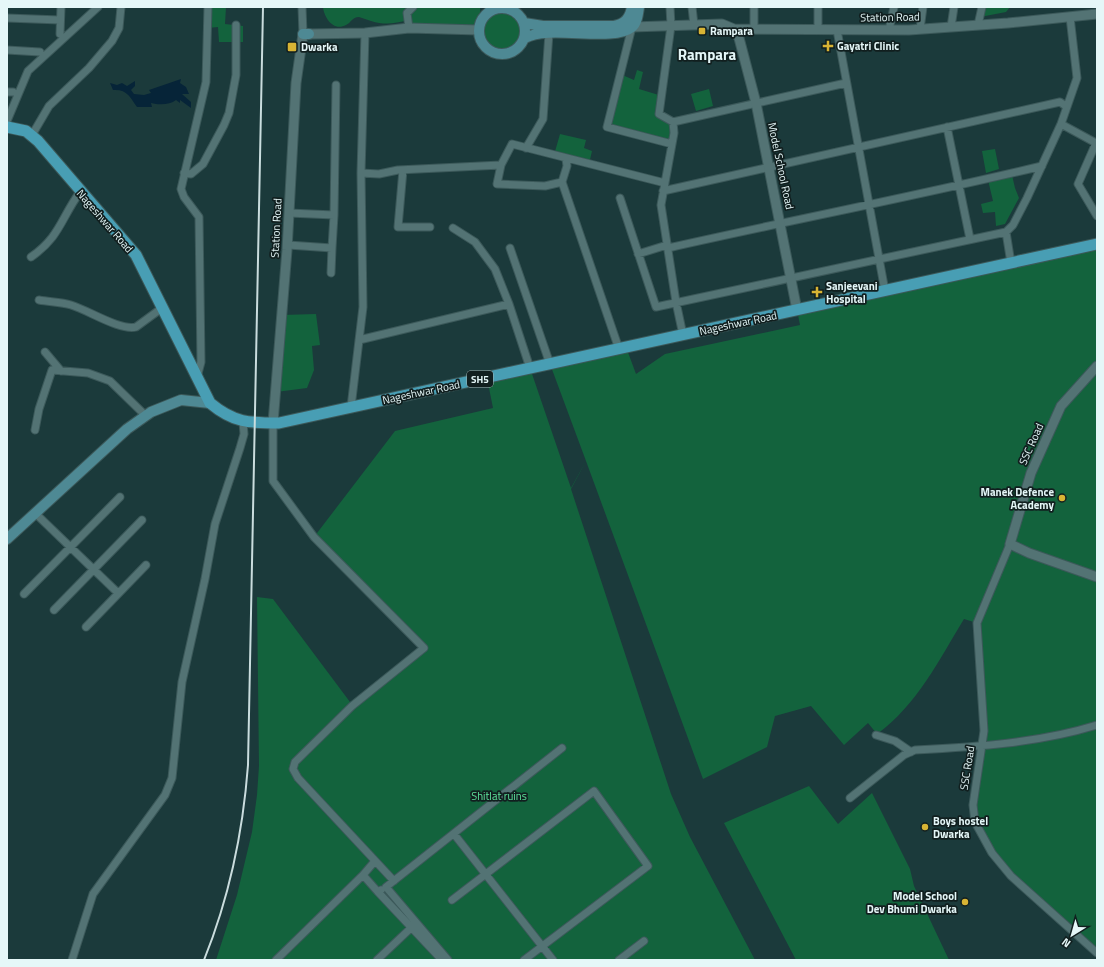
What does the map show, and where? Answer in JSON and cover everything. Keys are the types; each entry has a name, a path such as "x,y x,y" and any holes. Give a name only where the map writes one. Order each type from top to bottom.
{"main road":[{"path":"524,23 543,26 627,26 636,22 634,8"},
{"path":"525,38 524,23 514,12 499,9 485,16 479,30 483,44 488,50 502,54 516,50 525,38 531,34 606,32 626,30 627,26"},
{"name":"Nageshwar Road","path":"7,127 20,129 32,135 136,255 210,403 223,414 243,422 251,423 273,423 351,407 1097,244"},
{"path":"7,539 127,429 146,416 181,400 210,403"}],"street":[{"path":"60,34 61,7"},
{"path":"7,120 28,70 98,7"},
{"path":"32,135 49,106 89,68 112,41 119,28 121,7"},
{"path":"197,377 201,362 199,217 184,197 181,189 206,82 208,7"},
{"path":"302,7 306,34 365,33 409,28 479,30"},
{"path":"409,28 408,13 413,7"},
{"path":"670,7 671,26 659,114 673,122 846,83"},
{"path":"672,144 607,127 627,26 701,25 692,7"},
{"path":"754,7 754,29"},
{"path":"818,7 818,30"},
{"path":"889,30 894,7"},
{"path":"920,29 924,7"},
{"path":"951,27 954,7"},
{"path":"978,25 982,7"},
{"name":"Station Road","path":"701,25 722,24 734,29 889,30 978,25 1097,14"},
{"path":"620,198 656,307 1006,232 1016,218 1042,166 1061,124 1078,78 1070,17"},
{"path":"7,18 60,20"},
{"path":"184,173 191,174 203,164 229,113 236,75 236,25"},
{"name":"Model School Road","path":"734,29 739,38 756,103 797,310"},
{"path":"836,30 885,291"},
{"path":"351,407 363,307 361,173 365,33"},
{"path":"526,148 543,119 549,33"},
{"name":"Station Road","path":"273,423 288,245 296,83 306,34"},
{"path":"7,50 40,52"},
{"path":"331,273 334,215 336,85"},
{"path":"562,182 545,186 497,184 501,165 512,144 664,187 769,167 1060,102 1067,107"},
{"path":"673,122 674,133 661,205 676,302 683,335"},
{"path":"1061,124 1096,143 1078,184 1097,216"},
{"path":"947,128 970,239"},
{"path":"566,159 567,166 562,182 619,349"},
{"path":"361,173 379,174 403,170 501,165"},
{"path":"638,254 668,246 869,206 1042,166"},
{"path":"403,170 398,227 430,227"},
{"path":"31,257 44,248 54,237 80,192"},
{"path":"289,213 334,215"},
{"path":"453,228 476,242 495,269 509,304 530,368"},
{"path":"1006,232 1011,263"},
{"path":"288,245 332,248"},
{"path":"510,248 550,364"},
{"path":"39,300 71,305 96,314 116,325 131,328 136,327 162,308"},
{"path":"359,340 509,304"},
{"path":"45,352 61,371"},
{"name":"SSC Road","path":"1097,366 1061,406 1031,473 1010,544 977,623 984,731 983,747 973,805 975,822 979,832 992,853 1011,876 1097,953"},
{"path":"35,430 39,409 52,370 88,373 110,381 146,416"},
{"path":"72,960 93,894 165,795 172,778 182,682 205,580 215,524 244,434 243,422"},
{"path":"273,423 273,481 314,537 424,648 352,706 295,762 293,769 298,778 394,881"},
{"path":"24,594 120,497"},
{"path":"35,513 118,593"},
{"path":"54,610 142,520"},
{"path":"1010,544 1029,553 1097,577"},
{"path":"86,627 146,565"},
{"path":"850,798 904,755 912,752 983,747 1079,731 1097,725"},
{"path":"876,735 895,741 912,752"},
{"path":"378,892 562,748"},
{"path":"452,900 594,791 648,866 524,960"},
{"path":"454,834 553,960"},
{"path":"276,960 376,861"},
{"path":"363,875 378,892 414,925 448,960"},
{"path":"386,887 442,960"},
{"path":"377,960 414,925"},
{"path":"620,960 644,941"}],"green space":[{"path":"208,7 226,7 225,24 243,26 243,42 219,42 218,27 208,28"},
{"path":"323,7 480,7 481,22 479,30 409,28 408,20 385,23 359,17 355,18 346,25 337,27 327,19"},
{"path":"982,7 1010,7 1006,12 980,17"},
{"path":"502,13 515,19 521,32 515,45 502,51 489,45 483,32 489,19"},
{"path":"637,70 643,72 639,89 662,96 659,114 673,122 672,144 607,127 620,74 634,80"},
{"path":"709,89 713,106 696,111 691,94"},
{"path":"560,134 586,140 584,148 592,151 589,164 554,155"},
{"path":"995,149 999,169 986,173 982,151"},
{"path":"1012,175 1019,198 1005,224 996,226 995,212 983,213 981,204 993,201 988,180"},
{"path":"1097,244 1097,953 1011,876 979,832 973,805 983,747 977,623 964,619 916,696 904,710 877,734 868,723 844,745 811,706 775,716 767,747 703,779 550,364 626,347 636,374 665,354 800,325 797,310"},
{"path":"316,314 320,345 312,346 314,370 307,388 276,392 282,315"},
{"name":"Shitlat ruins","path":"530,368 571,488 586,461 571,489 671,794 690,837 755,960 216,960 237,895 252,832 257,795 259,766 257,597 273,599 350,702 424,648 314,537 395,431 493,408 487,378"},
{"path":"809,786 838,824 872,793 910,869 914,886 949,960 796,960 724,823"}],"water":[{"path":"181,79 180,83 186,87 189,94 182,94 191,102 191,108 180,100 180,103 176,100 171,103 164,104 151,103 152,107 137,107 128,94 122,91 113,90 110,83 117,85 122,83 127,86 135,81 135,86 131,90 134,94 144,95 151,93 149,90"}],"railway":[{"path":"204,960 221,913 234,864 243,815 248,765 263,7"}],"place":[{"name":"Rampara","path":"702,31"},
{"name":"Gayatri Clinic","path":"828,46"},
{"name":"Dwarka","path":"292,47"},
{"name":"Sanjeevani Hospital","path":"817,292"},
{"name":"Manek Defence Academy","path":"1062,498"},
{"name":"Boys hostel Dwarka","path":"925,827"},
{"name":"Model School Dev Bhumi Dwarka","path":"965,902"}],"district":[{"name":"Rampara","path":"707,55"}]}
